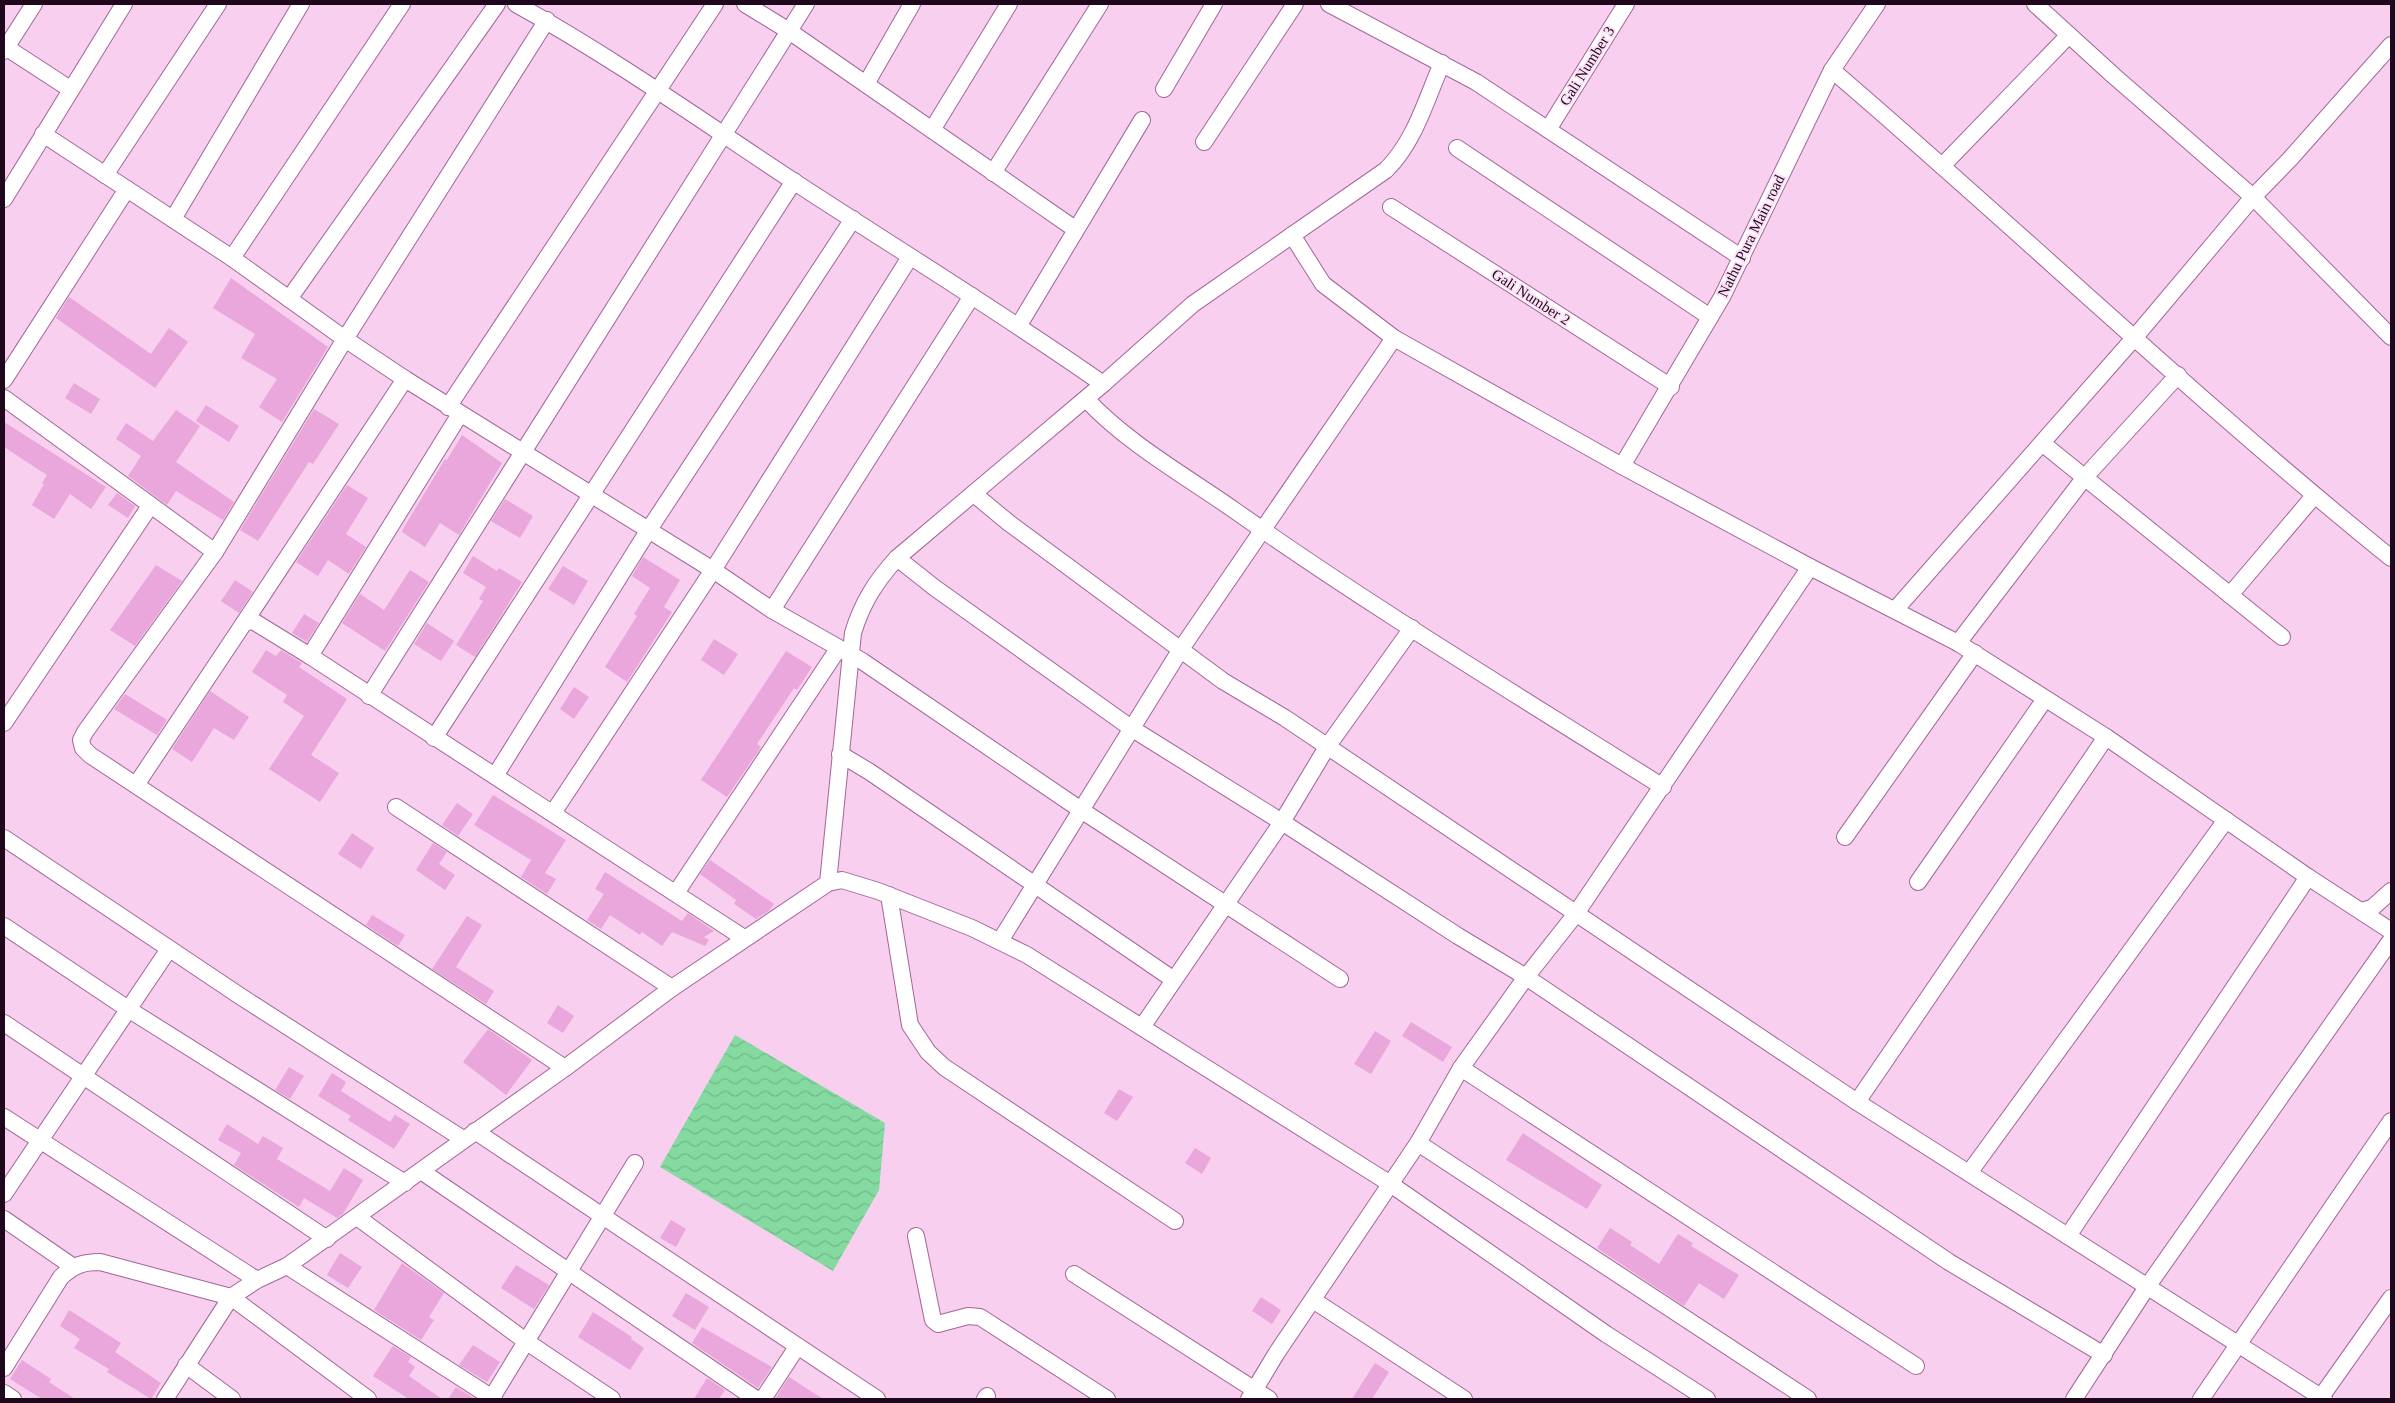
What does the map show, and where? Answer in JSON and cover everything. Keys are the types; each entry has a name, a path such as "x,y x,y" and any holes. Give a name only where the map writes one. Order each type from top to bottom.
{"street":[{"path":"34,4 4,48 70,89"},
{"path":"4,199 124,4"},
{"path":"105,175 218,4"},
{"path":"173,219 300,4"},
{"path":"232,258 402,4"},
{"path":"289,299 496,4"},
{"path":"516,4 547,20 658,91 794,182 1019,325 1103,384"},
{"path":"310,656 454,410 715,4"},
{"path":"744,4 789,31 1075,229"},
{"path":"369,696 722,134 806,4"},
{"path":"866,84 912,4"},
{"path":"932,130 1009,4"},
{"path":"993,173 1100,4"},
{"path":"1164,89 1214,4"},
{"path":"1204,142 1295,4"},
{"path":"1329,4 1476,82 1549,128 1742,258"},
{"name":"Gali Number 3","path":"1549,128 1626,4"},
{"path":"2035,4 2253,197 2391,337"},
{"name":"Nathu Pura Main road","path":"1622,466 1671,386 1742,258 1832,70 1871,5"},
{"path":"547,20 345,339 215,552 81,740 82,748 90,755 564,1068"},
{"path":"1942,166 2069,35"},
{"path":"1895,610 2135,337 2253,197 2290,160 2390,48"},
{"path":"835,882 853,633 859,611 875,582 980,499 1088,401 1103,384 1193,304 1294,239 1386,170 1401,156 1446,65"},
{"path":"1832,70 2314,496 2391,558"},
{"path":"1019,325 1142,120"},
{"path":"43,134 232,258 345,339 405,379 713,570 772,610 882,675 1082,810 1340,979"},
{"path":"1457,148 1710,317"},
{"path":"434,738 794,182"},
{"path":"4,380 127,189"},
{"name":"Gali Number 2","path":"1391,207 1671,386"},
{"path":"494,776 648,530 853,219"},
{"path":"1294,239 1322,284 1394,338 1622,466 1810,567 1958,643 2106,737 2308,877 2391,931"},
{"path":"553,813 713,570 910,257"},
{"path":"772,610 972,296"},
{"path":"1000,941 1181,649 1394,338"},
{"path":"1958,643 2084,477 2178,375"},
{"path":"136,785 405,379"},
{"path":"4,398 215,552"},
{"path":"1088,401 1120,430 1262,530 1412,628 1663,786"},
{"path":"2042,443 2282,637"},
{"path":"2230,595 2314,496"},
{"path":"980,499 1009,524 1223,681 1328,747 1575,915 1857,1102 2322,1398 2391,1298"},
{"path":"4,723 150,506"},
{"path":"902,562 1132,728 1458,936 1526,977 1949,1262 2104,1355"},
{"path":"1252,1394 1276,1354 1389,1183 1418,1143 1461,1068 1526,977 1575,915 1810,567"},
{"path":"244,623 253,621 310,656 744,938"},
{"path":"1142,1027 1282,822 1328,747 1412,628"},
{"path":"1845,838 1974,653"},
{"path":"676,893 850,656"},
{"path":"1918,882 2046,698"},
{"path":"1857,1102 2106,737"},
{"path":"844,756 1174,980"},
{"path":"396,807 672,988"},
{"path":"1969,1174 2226,820"},
{"path":"4,838 169,948 601,1215 877,1399"},
{"path":"2068,1236 2308,877"},
{"path":"165,1399 231,1297 257,1280 287,1266 327,1239 672,988 744,938 835,882 884,893 972,928 1027,955 1389,1183 1606,1334 1707,1399"},
{"path":"2361,911 2372,908 2391,891"},
{"path":"884,893 910,1025 928,1052 944,1067 1175,1221"},
{"path":"4,926 128,1008 405,1183"},
{"path":"2074,1399 2146,1287 2391,940"},
{"path":"4,1194 169,948"},
{"path":"4,1023 82,1077 327,1239"},
{"path":"1461,1068 1916,1366"},
{"path":"4,1117 257,1280"},
{"path":"2201,1399 2240,1346 2391,1121"},
{"path":"1418,1143 1808,1399"},
{"path":"287,1266 492,1399 601,1215 635,1163"},
{"path":"421,1171 568,1273 756,1399"},
{"path":"357,1217 527,1342 612,1399"},
{"path":"4,1219 72,1266"},
{"path":"916,1236 930,1314 933,1320 938,1324 968,1316 980,1317 1107,1399"},
{"path":"4,1368 61,1277 72,1266 86,1262 100,1262 231,1297 368,1399"},
{"path":"1074,1274 1252,1394 1269,1399"},
{"path":"1313,1300 1464,1399"},
{"path":"763,1399 797,1347"},
{"path":"186,1365 232,1399"},
{"path":"4,1393 13,1399"}],"water":[{"path":"735,1035 885,1123 879,1190 833,1271 660,1167"}],"building":[{"path":"231,278 328,347 282,422 259,407 277,379 241,358 255,334 213,308"},
{"path":"69,297 151,354 169,328 188,342 155,388 56,318"},
{"path":"74,383 100,399 91,414 65,398"},
{"path":"206,405 239,426 229,442 196,421"},
{"path":"314,409 339,424 313,464 309,462 258,541 240,530"},
{"path":"176,410 200,426 176,462 234,502 223,520 176,491 167,505 128,476 141,456 116,439 126,423 153,441"},
{"path":"4,422 106,487 91,509 70,494 54,519 32,505 47,475 4,447"},
{"path":"462,435 502,463 459,535 440,523 425,547 402,532 445,459 447,460"},
{"path":"347,485 368,498 346,534 366,547 349,574 328,560 318,576 296,562"},
{"path":"117,493 135,506 128,518 108,505"},
{"path":"505,499 533,516 520,538 491,521"},
{"path":"473,556 497,571 499,568 522,582 475,657 456,645 483,601 479,599 486,587 463,573"},
{"path":"643,557 680,580 664,607 672,612 627,682 605,667 637,616 634,614 650,588 632,576"},
{"path":"156,565 182,581 135,646 110,630"},
{"path":"563,566 588,581 574,605 548,589"},
{"path":"410,570 429,582 385,651 342,623 360,594 384,610"},
{"path":"235,580 253,592 239,613 221,601"},
{"path":"304,614 319,623 307,642 292,633"},
{"path":"427,623 454,641 441,661 414,644"},
{"path":"714,639 738,654 724,675 701,660"},
{"path":"266,650 276,656 281,650 302,663 299,667 347,699 311,755 339,773 320,802 269,769 304,716 283,702 287,695 252,672"},
{"path":"786,651 812,667 797,690 794,688 757,744 761,747 727,797 701,780"},
{"path":"574,687 589,697 574,719 560,709"},
{"path":"210,691 249,717 234,740 214,728 192,762 172,749"},
{"path":"125,694 167,720 157,735 114,709"},
{"path":"493,795 566,840 545,873 556,879 547,894 521,877 531,860 474,825"},
{"path":"457,803 473,814 458,836 442,825"},
{"path":"352,833 374,848 361,869 338,854"},
{"path":"433,843 447,852 439,864 455,875 445,890 416,870"},
{"path":"710,860 774,904 770,910 756,919 734,904 736,900 700,874"},
{"path":"605,872 682,921 688,913 714,931 704,937 709,940 705,946 672,932 662,946 642,932 640,935 610,915 601,929 587,920 604,894 595,889"},
{"path":"372,915 405,935 398,946 366,925"},
{"path":"467,916 482,925 456,967 494,991 486,1004 432,969"},
{"path":"558,1005 574,1016 563,1033 547,1023"},
{"path":"1411,1022 1452,1047 1443,1062 1402,1036"},
{"path":"488,1029 532,1060 506,1095 463,1062"},
{"path":"1375,1031 1391,1041 1371,1074 1354,1064"},
{"path":"289,1067 304,1076 290,1099 275,1090"},
{"path":"332,1073 346,1082 341,1091 390,1122 395,1115 410,1124 394,1149 348,1120 351,1116 318,1096"},
{"path":"1119,1089 1133,1097 1117,1121 1104,1113"},
{"path":"227,1124 258,1144 263,1136 283,1148 277,1159 330,1191 344,1168 363,1180 343,1214 337,1218 304,1198 299,1207 234,1165 241,1153 218,1140"},
{"path":"1523,1133 1602,1185 1587,1209 1506,1160"},
{"path":"1195,1148 1211,1158 1202,1174 1185,1163"},
{"path":"671,1220 686,1229 676,1247 660,1238"},
{"path":"1610,1228 1632,1242 1630,1245 1659,1264 1678,1234 1693,1243 1691,1246 1739,1275 1724,1299 1699,1283 1684,1306 1597,1248"},
{"path":"340,1253 362,1267 348,1288 327,1275"},
{"path":"402,1263 444,1293 429,1317 434,1320 421,1340 374,1310"},
{"path":"516,1265 549,1285 534,1309 501,1288"},
{"path":"686,1293 709,1307 695,1330 672,1316"},
{"path":"1261,1297 1281,1310 1272,1324 1252,1311"},
{"path":"69,1310 121,1343 115,1352 161,1383 151,1399 107,1372 109,1369 74,1348 80,1339 60,1326"},
{"path":"593,1312 632,1337 631,1339 644,1348 630,1370 578,1337"},
{"path":"702,1327 772,1367 758,1388 692,1343"},
{"path":"473,1345 500,1362 487,1382 459,1365"},
{"path":"393,1346 411,1357 408,1362 415,1367 409,1376 442,1399 409,1399 373,1376"},
{"path":"22,1360 51,1379 49,1382 75,1399 42,1399 10,1379"},
{"path":"1375,1363 1389,1372 1372,1399 1352,1399"},
{"path":"789,1377 823,1399 775,1399"},
{"path":"707,1378 725,1390 719,1399 694,1399"},
{"path":"456,1387 475,1399 448,1399"}]}
